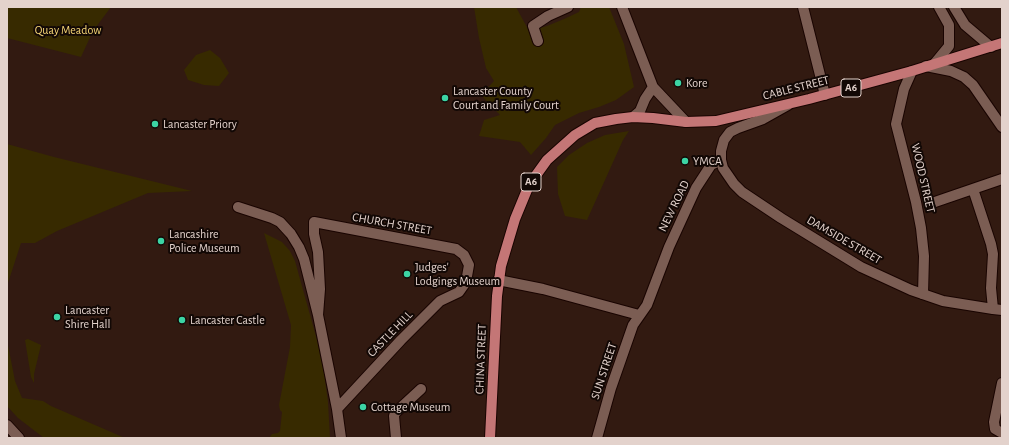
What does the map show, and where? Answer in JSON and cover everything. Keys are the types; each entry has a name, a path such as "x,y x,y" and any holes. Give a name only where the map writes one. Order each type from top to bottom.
{"main road":[{"name":"CABLE STREET","path":"686,122 716,121 790,104 912,71 1002,43"},
{"name":"A6","path":"498,280 521,201 529,185 547,160 575,135 595,123 632,117 686,122"},
{"name":"CHINA STREET","path":"490,438 498,280"}],"street":[{"path":"538,41 533,26 548,16 568,7"},
{"path":"622,7 653,87 686,122"},
{"path":"803,7 825,95"},
{"path":"939,7 949,25 949,46 931,64 964,77 972,85 1002,127"},
{"path":"954,7 965,25 991,47"},
{"name":"WOOD STREET","path":"912,71 904,89 896,124 916,202 921,228 924,256 923,294"},
{"path":"632,117 640,111 645,99 653,87"},
{"path":"721,160 722,146 724,140 730,132 763,119 790,104"},
{"name":"DAMSIDE STREET","path":"721,160 723,168 734,184 742,192 781,218 861,267 923,294 949,303 999,310"},
{"name":"NEW ROAD","path":"639,315 647,305 669,247 696,188 711,166 721,160"},
{"path":"932,203 1002,180"},
{"path":"973,189 993,254 991,288 999,310"},
{"path":"238,207 280,222 300,247 318,315 337,409 341,438"},
{"name":"CHURCH STREET","path":"318,315 320,289 318,252 314,234 314,222 439,245 456,249 464,255"},
{"name":"CASTLE HILL","path":"337,409 401,340 440,301 459,292 466,282 468,273 468,265 464,255"},
{"path":"498,280 543,289 639,315"},
{"name":"SUN STREET","path":"597,438 611,388 633,325 639,315"},
{"path":"998,431 994,422 1002,384"},
{"path":"396,438 395,413 421,389"},
{"path":"7,425 19,438"}],"green space":[{"name":"Quay Meadow","path":"7,7 111,7 93,31 81,57 7,38"},
{"path":"474,7 516,7 529,31 564,19 579,12 581,7 609,7 624,44 634,87 616,100 579,113 555,125 531,155 520,142 479,136 484,120 500,115 481,95 494,81 486,68"},
{"path":"210,50 220,58 229,73 219,86 204,85 188,80 184,70 196,55"},
{"path":"629,131 623,140 587,220 565,216 558,194 557,167 569,155 587,143 605,135"},
{"path":"7,144 192,191 148,193 57,231 35,243 21,243 7,286"},
{"path":"264,233 282,242 290,251 295,261 317,340 324,373 328,402 330,438 269,438 272,434 280,431 282,412 279,405 290,347 291,325"},
{"path":"28,339 41,345 34,374 34,383 31,377 25,340"},
{"path":"7,340 15,381 22,398 43,401 51,406 125,438 44,438 18,418 7,406"}],"place":[{"name":"Kore","path":"678,83"},
{"name":"Lancaster County Court and Family Court","path":"445,98"},
{"name":"Lancaster Priory","path":"155,124"},
{"name":"YMCA","path":"685,161"},
{"name":"Lancashire Police Museum","path":"161,241"},
{"name":"Judges' Lodgings Museum","path":"407,274"},
{"name":"Lancaster Shire Hall","path":"57,317"},
{"name":"Lancaster Castle","path":"182,320"},
{"name":"Cottage Museum","path":"363,407"}]}
